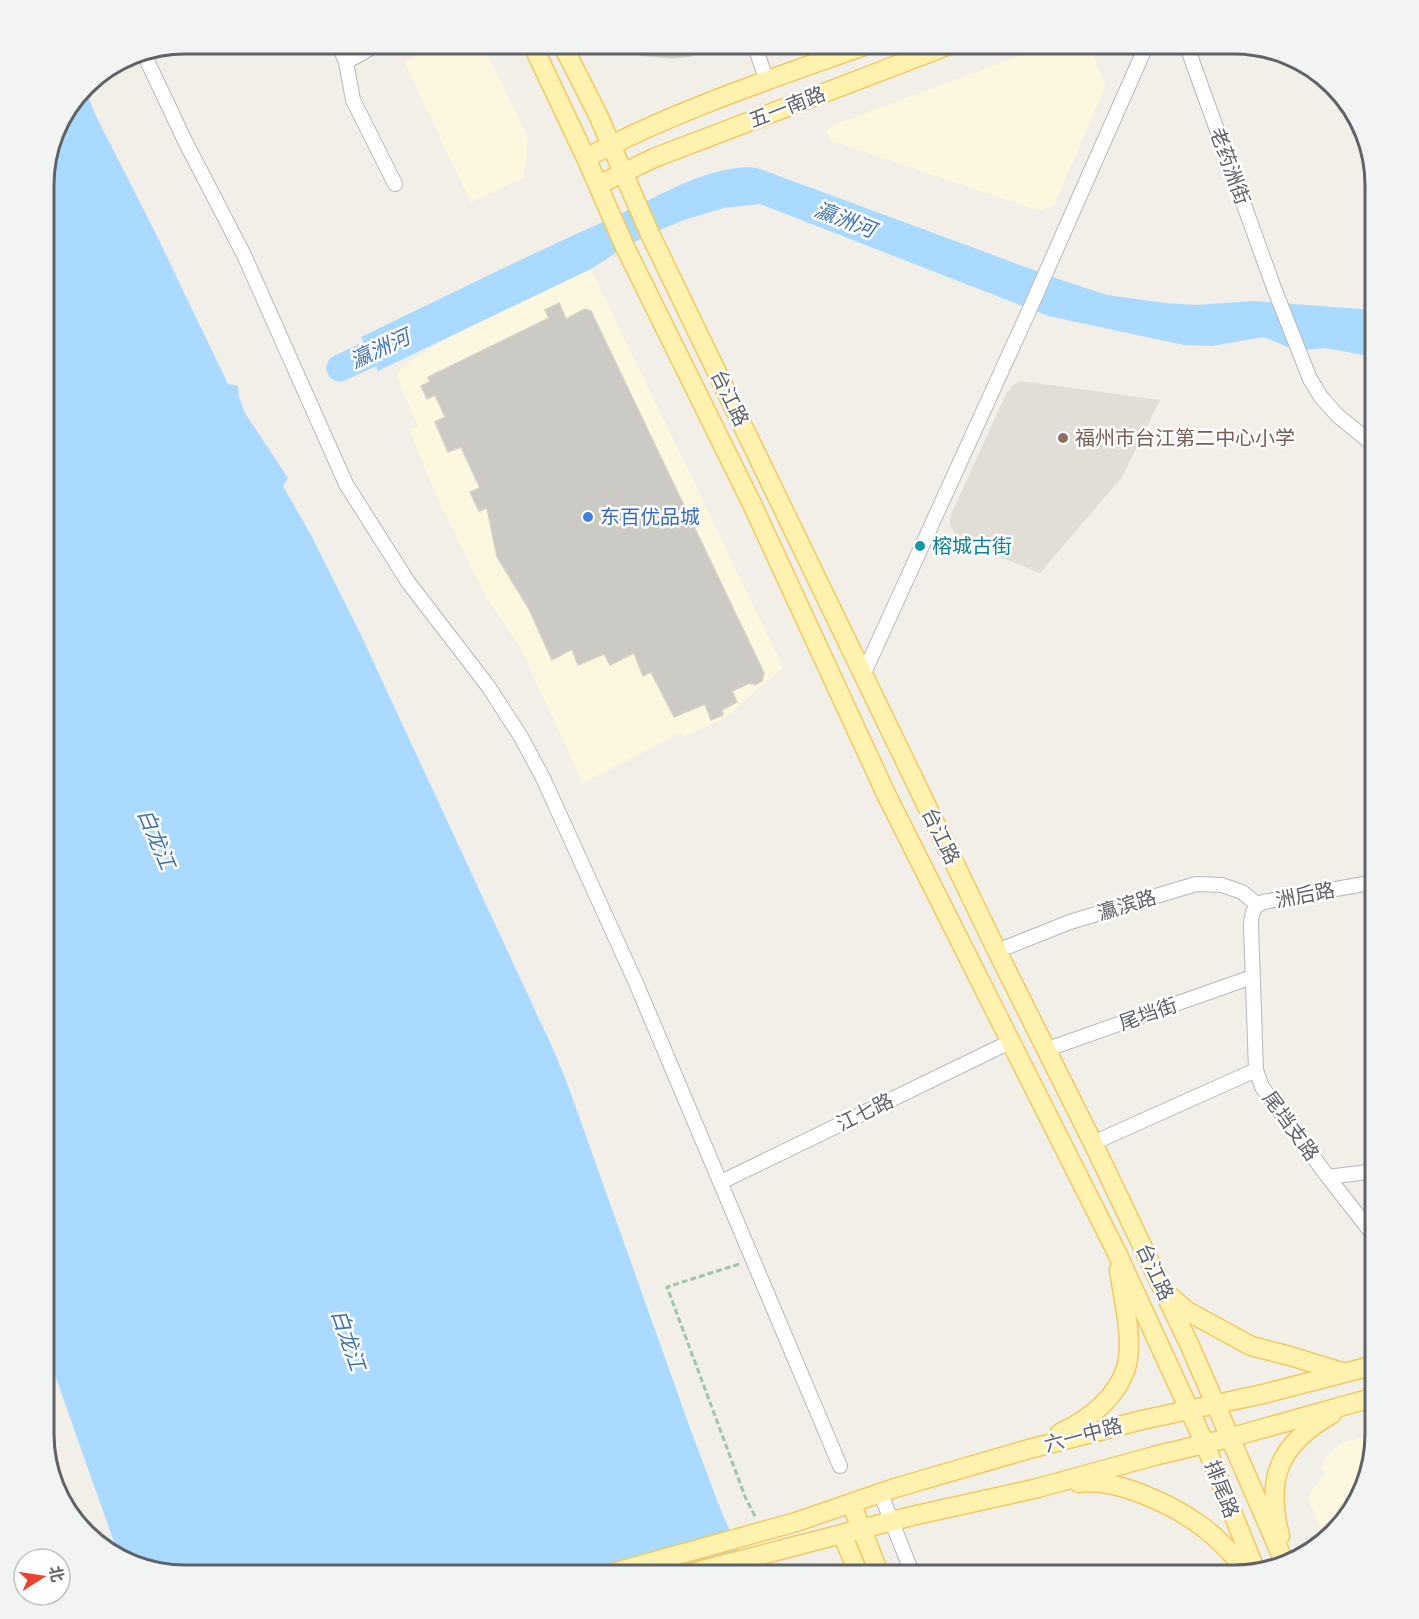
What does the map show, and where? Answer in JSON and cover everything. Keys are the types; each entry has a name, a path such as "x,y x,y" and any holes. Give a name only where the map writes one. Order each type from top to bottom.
{"main road":[{"path":"537,54 598,185"},
{"path":"567,54 624,173"},
{"name":"五一南路","path":"586,158 690,110 841,54"},
{"name":"五一南路","path":"598,185 654,158 926,54"},
{"name":"台江路","path":"624,173 650,234 996,951 1093,1143 1229,1438"},
{"name":"台江路","path":"598,185 625,247 752,504 886,796 1116,1251 1190,1409"},
{"path":"1029,1449 1081,1423 1097,1410 1112,1393 1125,1371 1128,1337 1116,1251"},
{"path":"1156,1276 1168,1294 1182,1307 1222,1332 1251,1346 1345,1373"},
{"name":"六一中路","path":"641,1565 796,1522 880,1492 1029,1449 1365,1368"},
{"name":"六一中路","path":"722,1565 891,1521 1038,1488 1365,1400"},
{"path":"1284,1555 1274,1505 1274,1484 1279,1468 1287,1452 1298,1438 1323,1419 1349,1404"},
{"name":"排尾路","path":"1190,1409 1252,1564"},
{"name":"排尾路","path":"1229,1438 1284,1555"},
{"path":"1038,1488 1091,1481 1143,1495 1198,1523 1241,1565"},
{"path":"852,1503 876,1565"},
{"path":"842,1534 855,1565"}],"street":[{"path":"342,54 353,99 395,184"},
{"path":"346,62 360,54"},
{"path":"758,54 767,81"},
{"path":"864,674 1143,54"},
{"name":"老药洲街","path":"1190,54 1297,351 1321,397 1338,416 1365,437"},
{"path":"147,60 185,141 244,255 346,484 408,582 488,686 521,737 543,778 636,983 840,1466"},
{"name":"瀛滨路","path":"996,951 1070,922 1196,884 1222,885 1242,892 1258,905"},
{"name":"洲后路","path":"1251,926 1252,915 1258,905 1365,884"},
{"name":"尾垱支路","path":"1251,926 1256,1070 1267,1096 1365,1223"},
{"name":"尾垱街","path":"1045,1050 1252,977"},
{"name":"江七路","path":"721,1182 1010,1042"},
{"path":"1093,1143 1256,1070"},
{"path":"1328,1177 1365,1172"},
{"path":"880,1492 909,1565"}],"path":[{"path":"752,1260 667,1287 746,1499 761,1528"},
{"path":"775,1556 780,1565"}],"shaded area":[{"path":"420,54 487,54 528,137 524,178 471,202 404,62"},
{"path":"1025,54 1094,54 1105,86 1055,204 1045,209 1037,210 832,141 827,130 836,124"},
{"name":"东百优品城","path":"591,269 783,667 725,718 684,737 682,732 583,783 519,645 486,597 441,506 409,430 418,426 398,380 398,373 405,364 459,331"},
{"name":"福州市台江第二中心小学","path":"1021,381 1160,400 1122,477 1040,573 958,540 950,525 950,517 1006,394 1013,385"},
{"path":"1365,1437 1358,1476 1351,1492 1343,1507 1321,1531 1308,1499 1311,1491 1327,1472 1323,1471 1322,1467 1324,1459 1341,1443"}],"water":[{"name":"白龙江","path":"88,96 228,384 238,386 245,413 288,478 283,486 311,535 360,633 553,1049 690,1428 745,1565 185,1565 151,1561 115,1545 54,1372 54,177 58,151 64,135 76,112"},
{"path":"750,167 760,169 1107,295 1196,305 1253,301 1365,309 1365,355 1325,348 1297,351 1264,337 1212,346 1184,345 1048,316 760,204 724,208 684,220 650,234 591,269 378,371 361,337 682,184 715,172"}],"building":[{"path":"639,54 692,54 672,58"},
{"name":"东百优品城","path":"559,303 566,319 585,309 591,311 764,673 762,681 755,685 750,683 732,691 737,702 722,710 723,715 711,720 705,704 674,717 651,672 643,676 634,653 610,665 604,654 578,665 572,649 552,660 529,609 497,557 487,508 479,511 470,492 480,488 461,447 448,452 435,422 445,417 435,395 427,399 421,386 430,382 428,377 549,318 545,310"}],"waterway":[{"name":"瀛洲河","path":"340,368 404,338"}],"place":[{"name":"福州市台江第二中心小学","path":"1063,438"},
{"name":"东百优品城","path":"588,517"},
{"name":"榕城古街","path":"920,546"}]}
